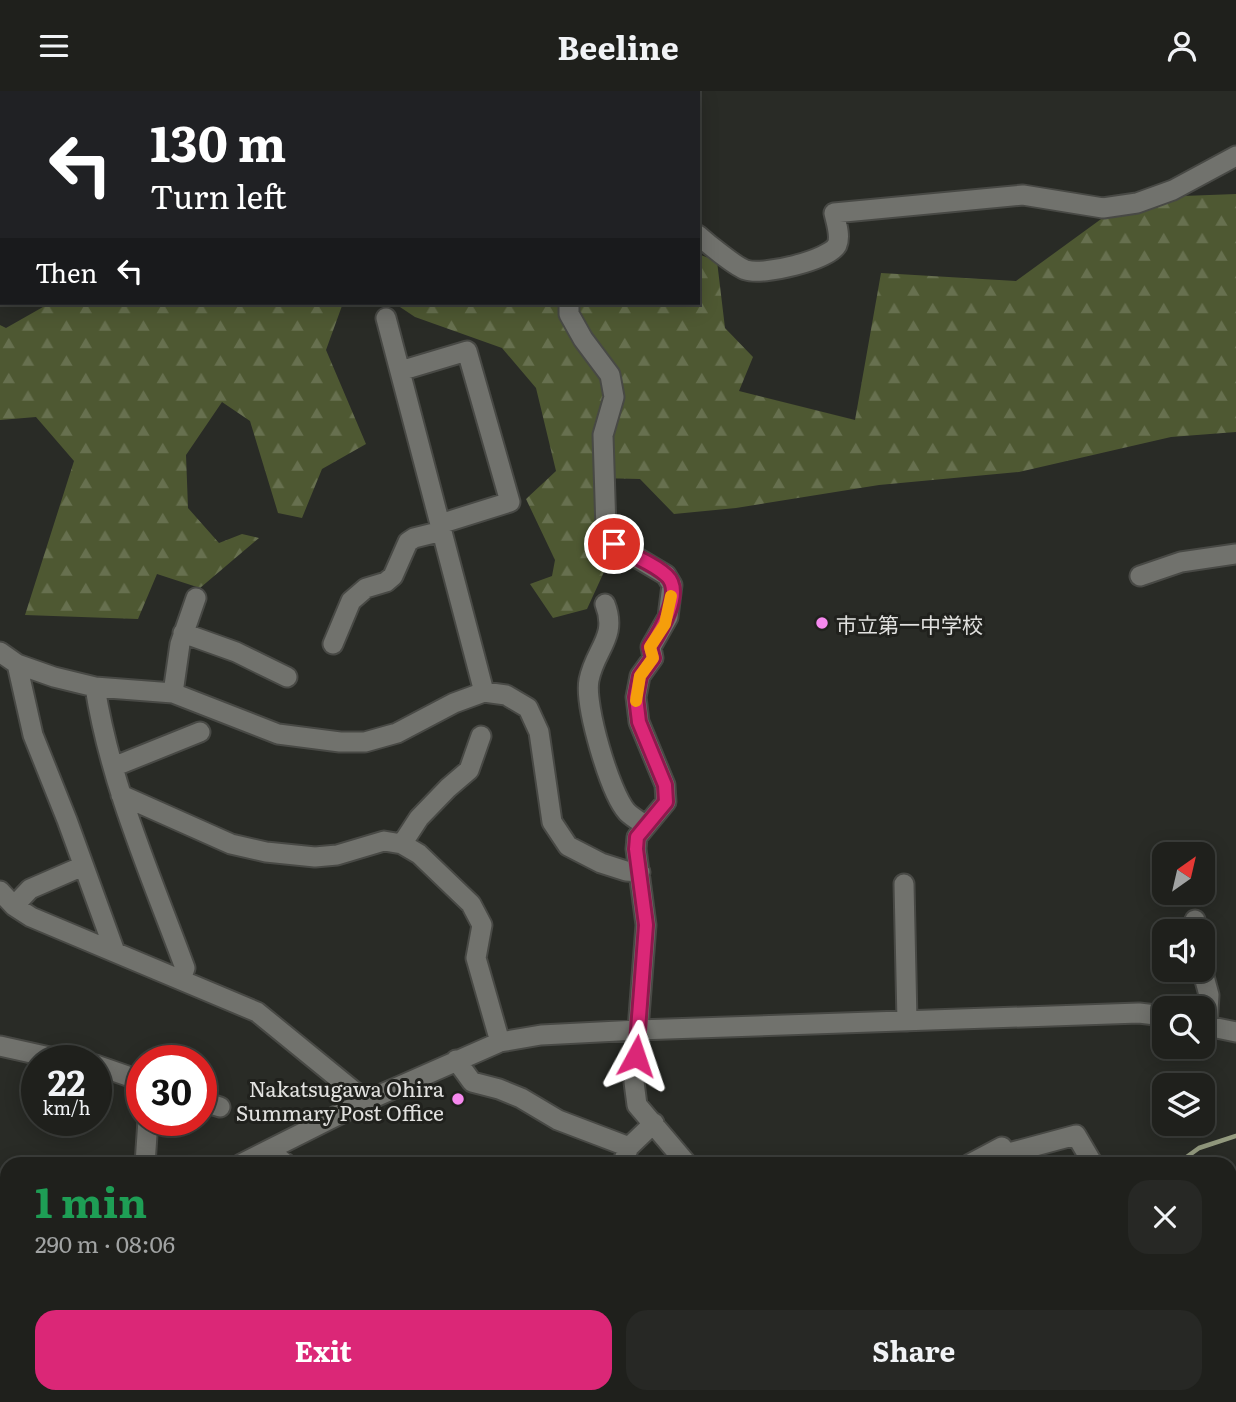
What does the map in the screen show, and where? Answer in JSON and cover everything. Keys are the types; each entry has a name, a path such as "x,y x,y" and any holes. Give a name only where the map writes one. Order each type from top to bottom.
{"street":[{"path":"700,236 746,270 780,271 829,252 837,245 838,232 834,213 1023,195 1103,208 1137,203 1173,190 1236,156"},
{"path":"569,305 569,314 583,339 610,375 614,397 603,435 606,530 614,544 666,575 672,585 668,617 650,647 653,658 640,676 636,697 639,722 665,785 666,802 637,837 636,849 646,925 634,1082 637,1105 681,1157"},
{"path":"386,318 484,692"},
{"path":"333,644 351,601 366,588 386,582 393,576 408,542 510,502 467,351 400,371"},
{"path":"1140,576 1181,562 1236,554"},
{"path":"173,693 183,633 196,598"},
{"path":"605,604 611,618 610,628 590,677 587,694 592,722 618,798 628,813 645,825"},
{"path":"183,633 236,652 287,677"},
{"path":"0,652 17,664 54,677 95,687 173,693 278,734 340,742 365,742 397,733 454,703 484,692 506,695 527,708 539,732 552,822 568,846 601,863 626,871 640,872"},
{"path":"17,664 33,735 114,952"},
{"path":"95,687 102,733 121,795 185,968 181,980"},
{"path":"113,767 200,732"},
{"path":"402,844 419,818 447,788 469,770 481,736"},
{"path":"121,795 231,844 266,852 315,857 337,855 384,841 402,844 419,854 471,904 482,925 476,958 500,1042"},
{"path":"83,866 7,899 31,917 257,1012 366,1101"},
{"path":"904,884 908,1021"},
{"path":"255,1157 366,1101 456,1060 500,1042 541,1035 1152,1015"},
{"path":"1215,1028 1236,1032"},
{"path":"0,1046 21,1051"},
{"path":"456,1060 472,1082 521,1098 625,1156 654,1123"},
{"path":"983,1157 1002,1147 1005,1154 1076,1135 1089,1157"},
{"path":"145,1157 147,1136"},
{"path":"269,1150 278,1157"}],"green space":[{"path":"1236,194 1236,432 1171,437 1019,472 879,485 736,508 674,514 640,479 597,478 600,551 609,561 587,609 553,618 530,584 552,576 555,560 526,499 556,471 536,388 502,348 415,317 397,305 700,305 700,255 717,261 725,328 753,357 739,391 855,420 881,273 1016,281 1130,198"},
{"path":"46,305 342,305 326,350 366,444 322,469 302,518 278,513 250,421 222,402 186,455 188,508 219,543 242,534 259,538 200,588 157,574 138,619 25,615 74,461 36,417 0,420 0,325 6,328"}],"waterway":[{"path":"1187,1157 1199,1148 1236,1136"}],"slow traffic":[{"path":"636,701 637,685 653,658 650,647 668,617 671,596"}],"place":[{"name":"市立第一中学校","path":"822,623"},
{"name":"Nakatsugawa Ohira Summary Post Office","path":"458,1099"}],"route":[{"path":"614,544 666,575 672,585 668,617 650,647 653,658 640,676 636,697 639,722 665,785 666,802 637,837 636,849 646,925 636,1056"}]}
